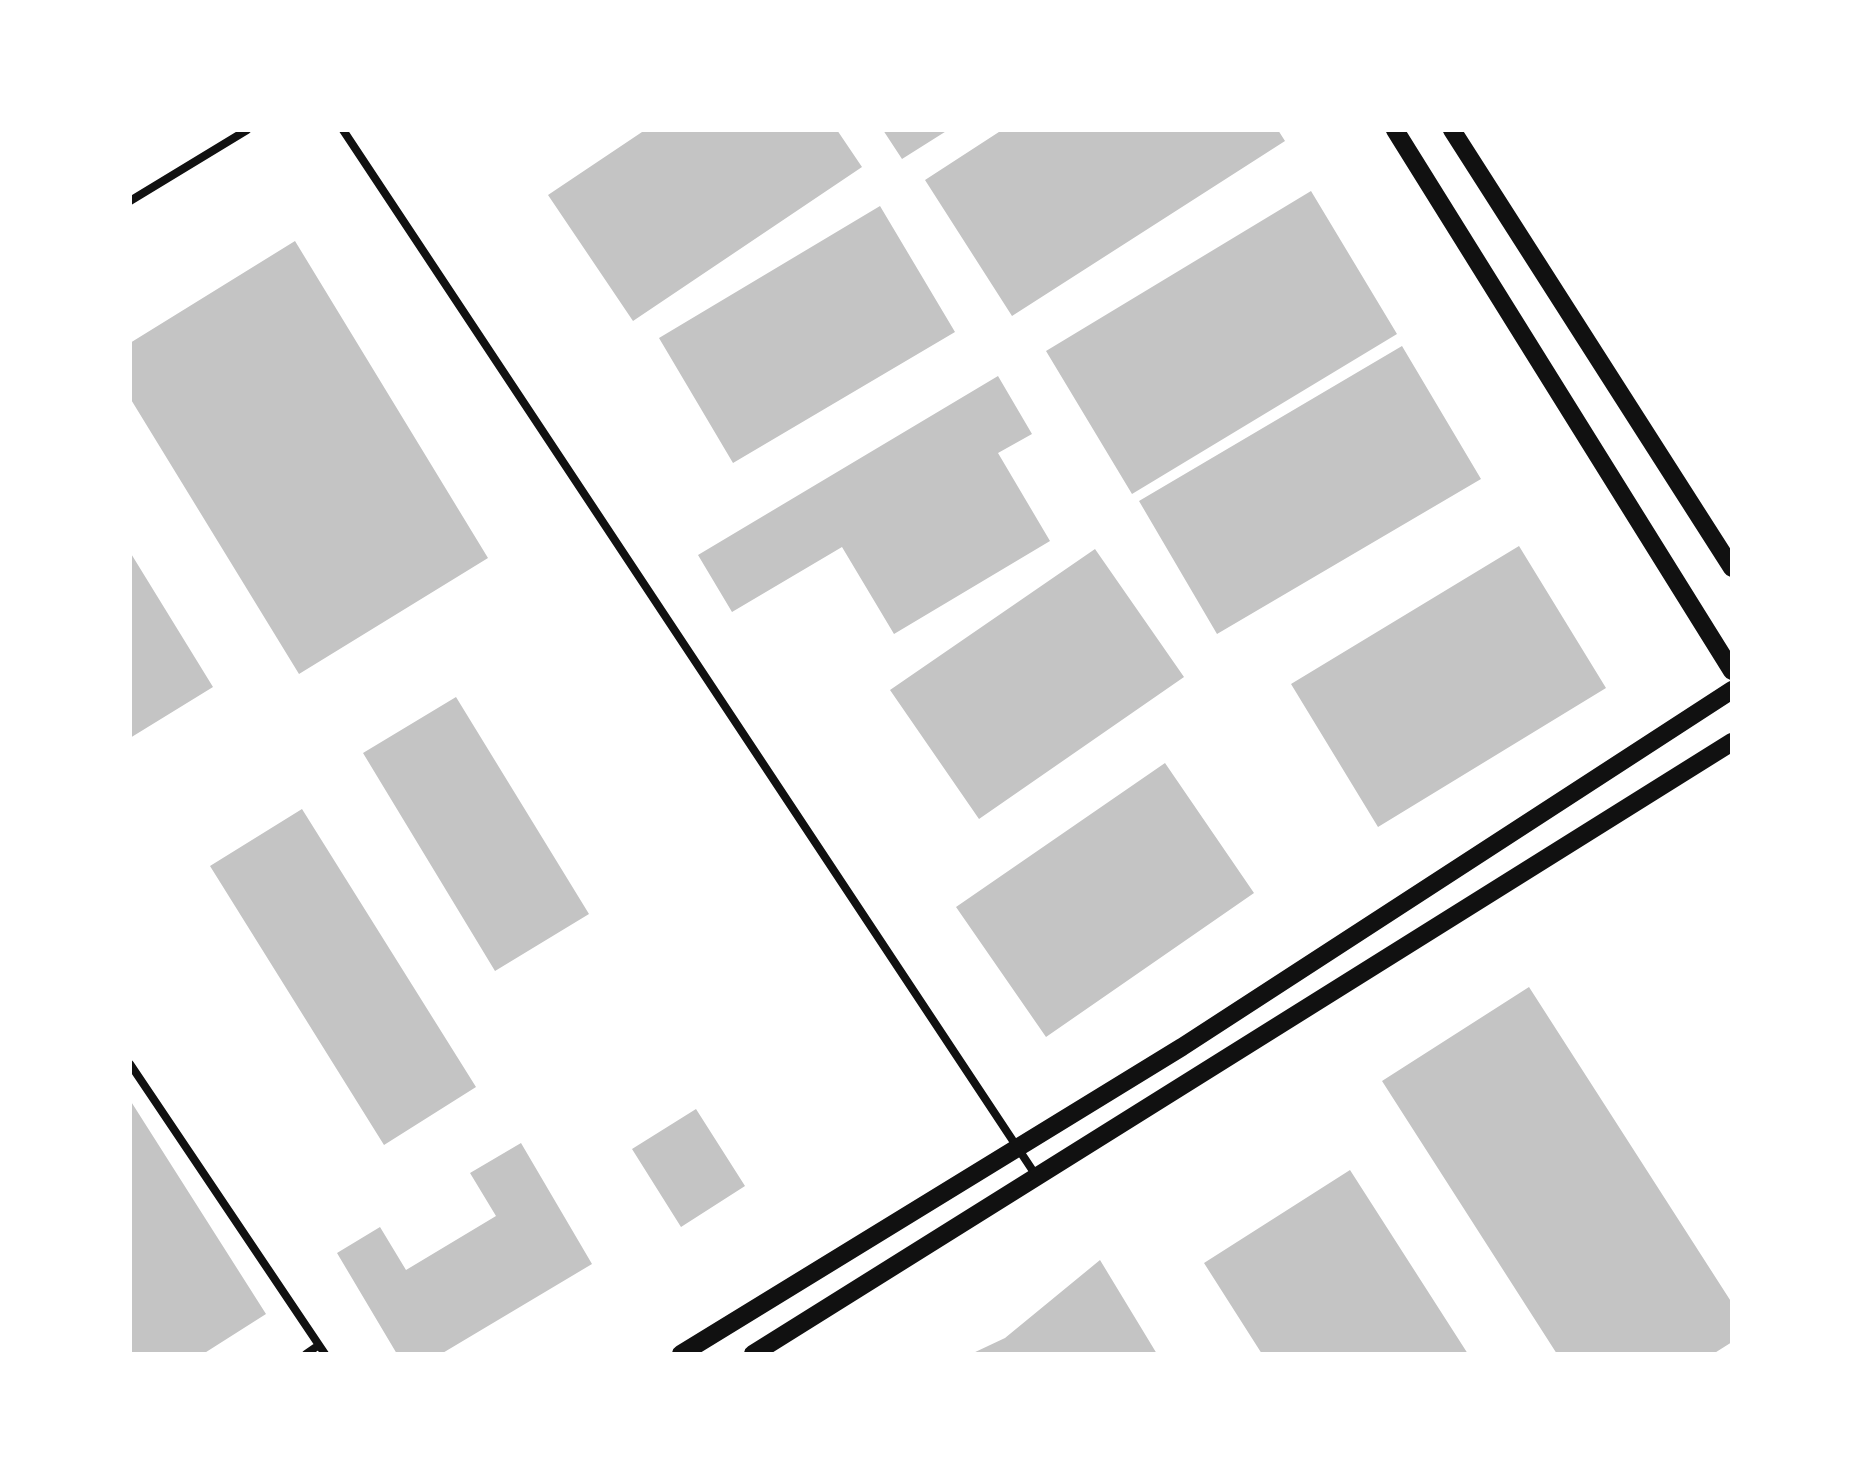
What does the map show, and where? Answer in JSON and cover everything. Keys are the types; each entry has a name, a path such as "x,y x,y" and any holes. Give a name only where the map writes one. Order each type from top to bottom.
{"street":[{"path":"1396,130 1732,671"},
{"path":"1452,130 1732,568"},
{"path":"681,1354 1182,1047 1732,690"},
{"path":"753,1354 1732,742"}],"lane":[{"path":"130,201 247,130"},
{"path":"343,130 1038,1178"},
{"path":"130,1064 322,1350 306,1354"}],"building":[{"path":"645,130 837,130 862,167 633,321 548,195"},
{"path":"883,130 948,130 902,159"},
{"path":"1002,130 1278,130 1285,141 1012,316 925,180"},
{"path":"1311,191 1397,334 1132,494 1046,351"},
{"path":"880,206 955,332 733,463 659,338"},
{"path":"295,241 488,558 299,674 130,398 130,343"},
{"path":"1402,346 1481,479 1217,634 1139,501"},
{"path":"998,376 1032,434 998,453 1050,541 894,634 842,547 732,612 698,555"},
{"path":"1519,546 1606,688 1378,827 1291,684"},
{"path":"1095,549 1184,677 979,819 890,690"},
{"path":"130,552 213,687 130,738"},
{"path":"456,697 589,914 495,971 363,753"},
{"path":"1165,763 1254,893 1046,1037 956,907"},
{"path":"302,809 476,1087 384,1145 210,866"},
{"path":"1529,987 1732,1303 1732,1342 1713,1354 1557,1354 1382,1081"},
{"path":"130,1100 266,1314 203,1354 130,1354"},
{"path":"696,1109 745,1186 681,1227 632,1149"},
{"path":"521,1143 592,1264 441,1354 397,1354 337,1253 380,1227 406,1270 496,1216 470,1173"},
{"path":"1350,1170 1468,1354 1262,1354 1204,1263"},
{"path":"1100,1260 1157,1354 971,1354 1005,1338"}]}
